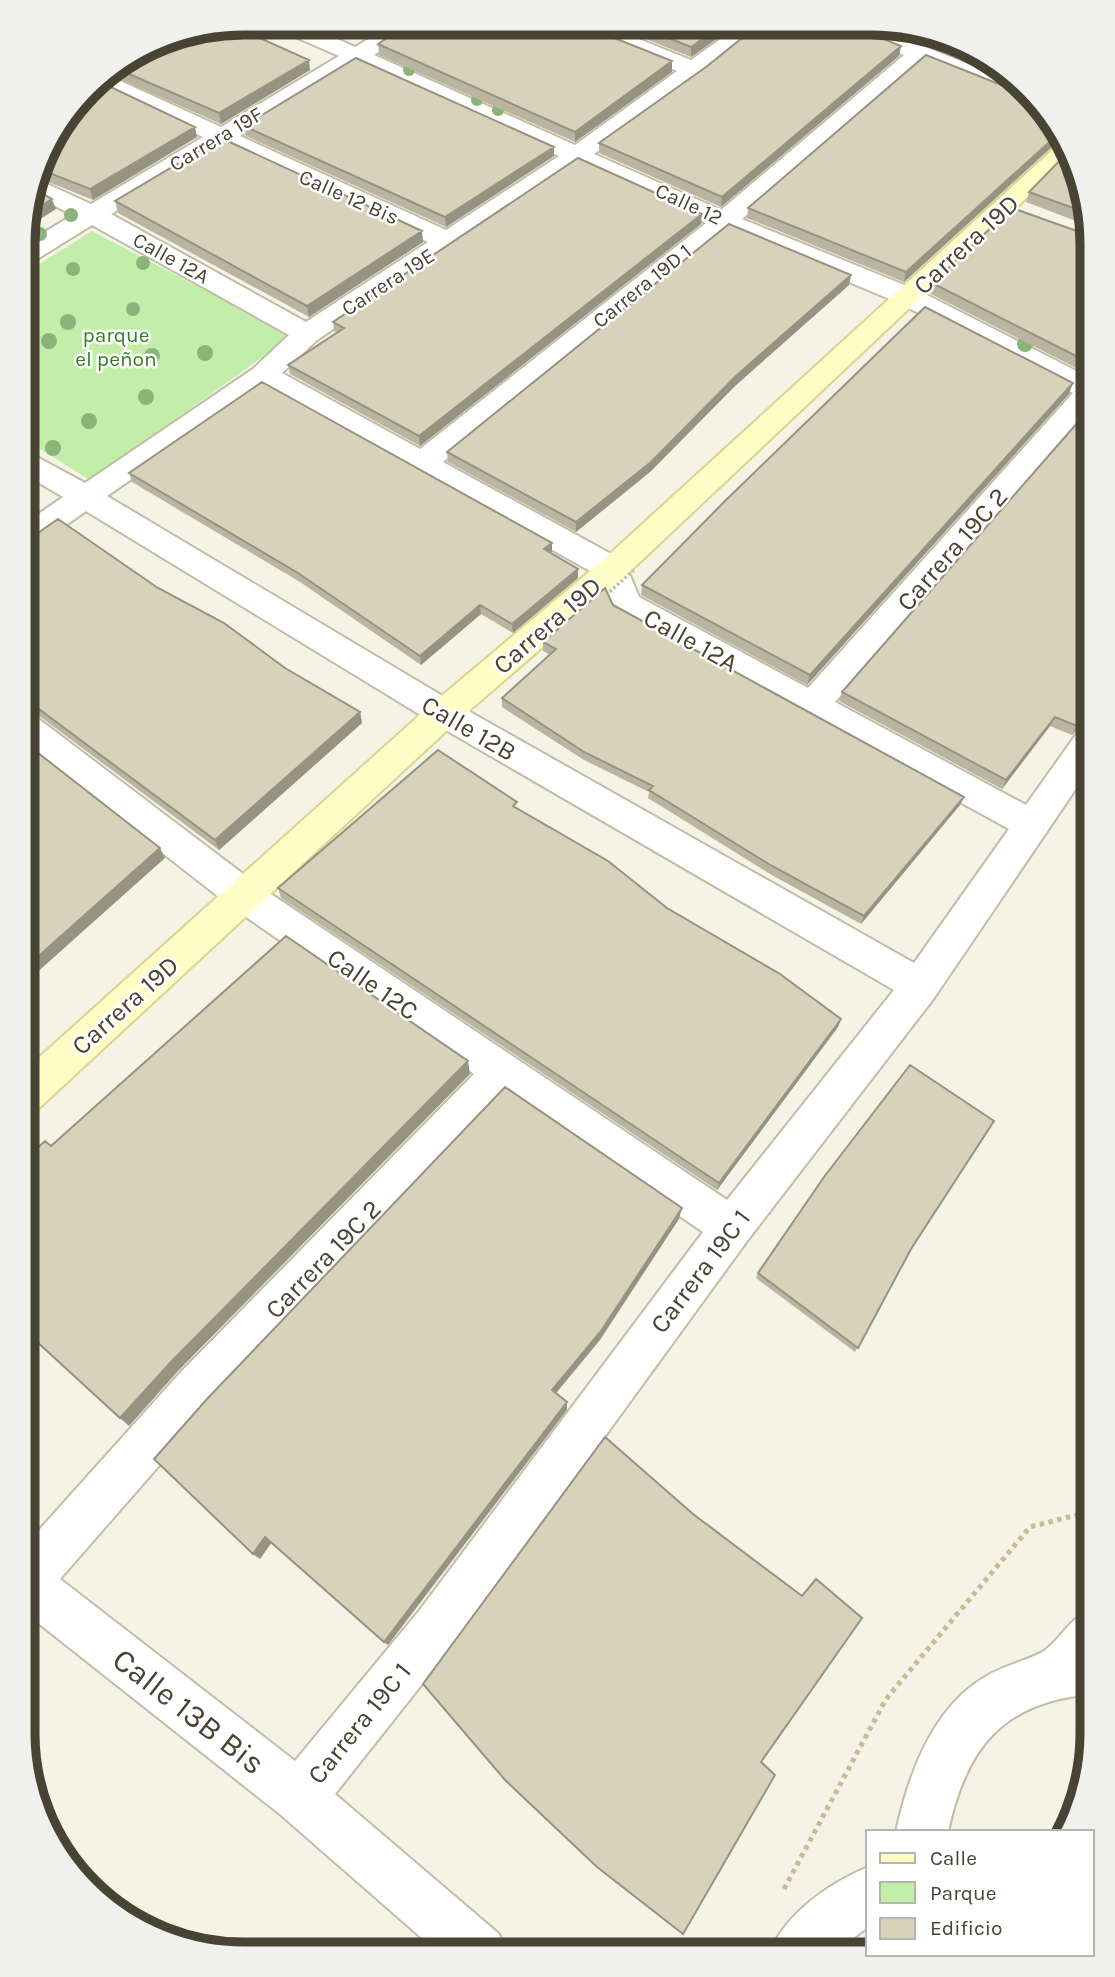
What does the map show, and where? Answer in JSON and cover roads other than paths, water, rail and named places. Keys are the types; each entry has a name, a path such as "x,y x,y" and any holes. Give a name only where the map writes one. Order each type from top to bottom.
{"street":[{"name":"Calle 12","path":"310,35 724,220 909,298 1080,385"},
{"name":"Carrera 19F","path":"35,248 389,35"},
{"path":"609,35 695,70"},
{"name":"Carrera 19E","path":"35,532 263,375 307,334 450,242 578,154 741,35"},
{"path":"877,35 1011,89"},
{"name":"Carrera 19D 1","path":"424,462 724,220 921,52"},
{"name":"Calle 12 Bis","path":"109,85 219,138 450,242"},
{"name":"Carrera 19D","path":"35,1085 246,897 444,713 617,578 909,298 1019,211 1060,156"},
{"name":"Calle 12A","path":"42,190 91,214 307,334"},
{"path":"263,375 424,462 617,578"},
{"name":"Carrera 19C 2","path":"812,706 1080,404"},
{"name":"Calle 12B","path":"35,467 444,713 919,986"},
{"name":"Calle 12A","path":"617,578 625,604 1030,824"},
{"name":"Calle 12C","path":"35,740 246,897 732,1227"},
{"name":"Carrera 19C 1","path":"299,1797 436,1628 732,1227 919,986 1080,755"},
{"name":"Carrera 19C 2","path":"35,1569 144,1445 502,1073"},
{"name":"Calle 13B Bis","path":"35,1590 299,1797 467,1942"},
{"path":"922,1830 928,1798 949,1751 980,1712 1018,1685 1075,1670"},
{"path":"806,1942 866,1895"}],"park label":[{"name":"parque el peñon","path":"116,347"}]}
